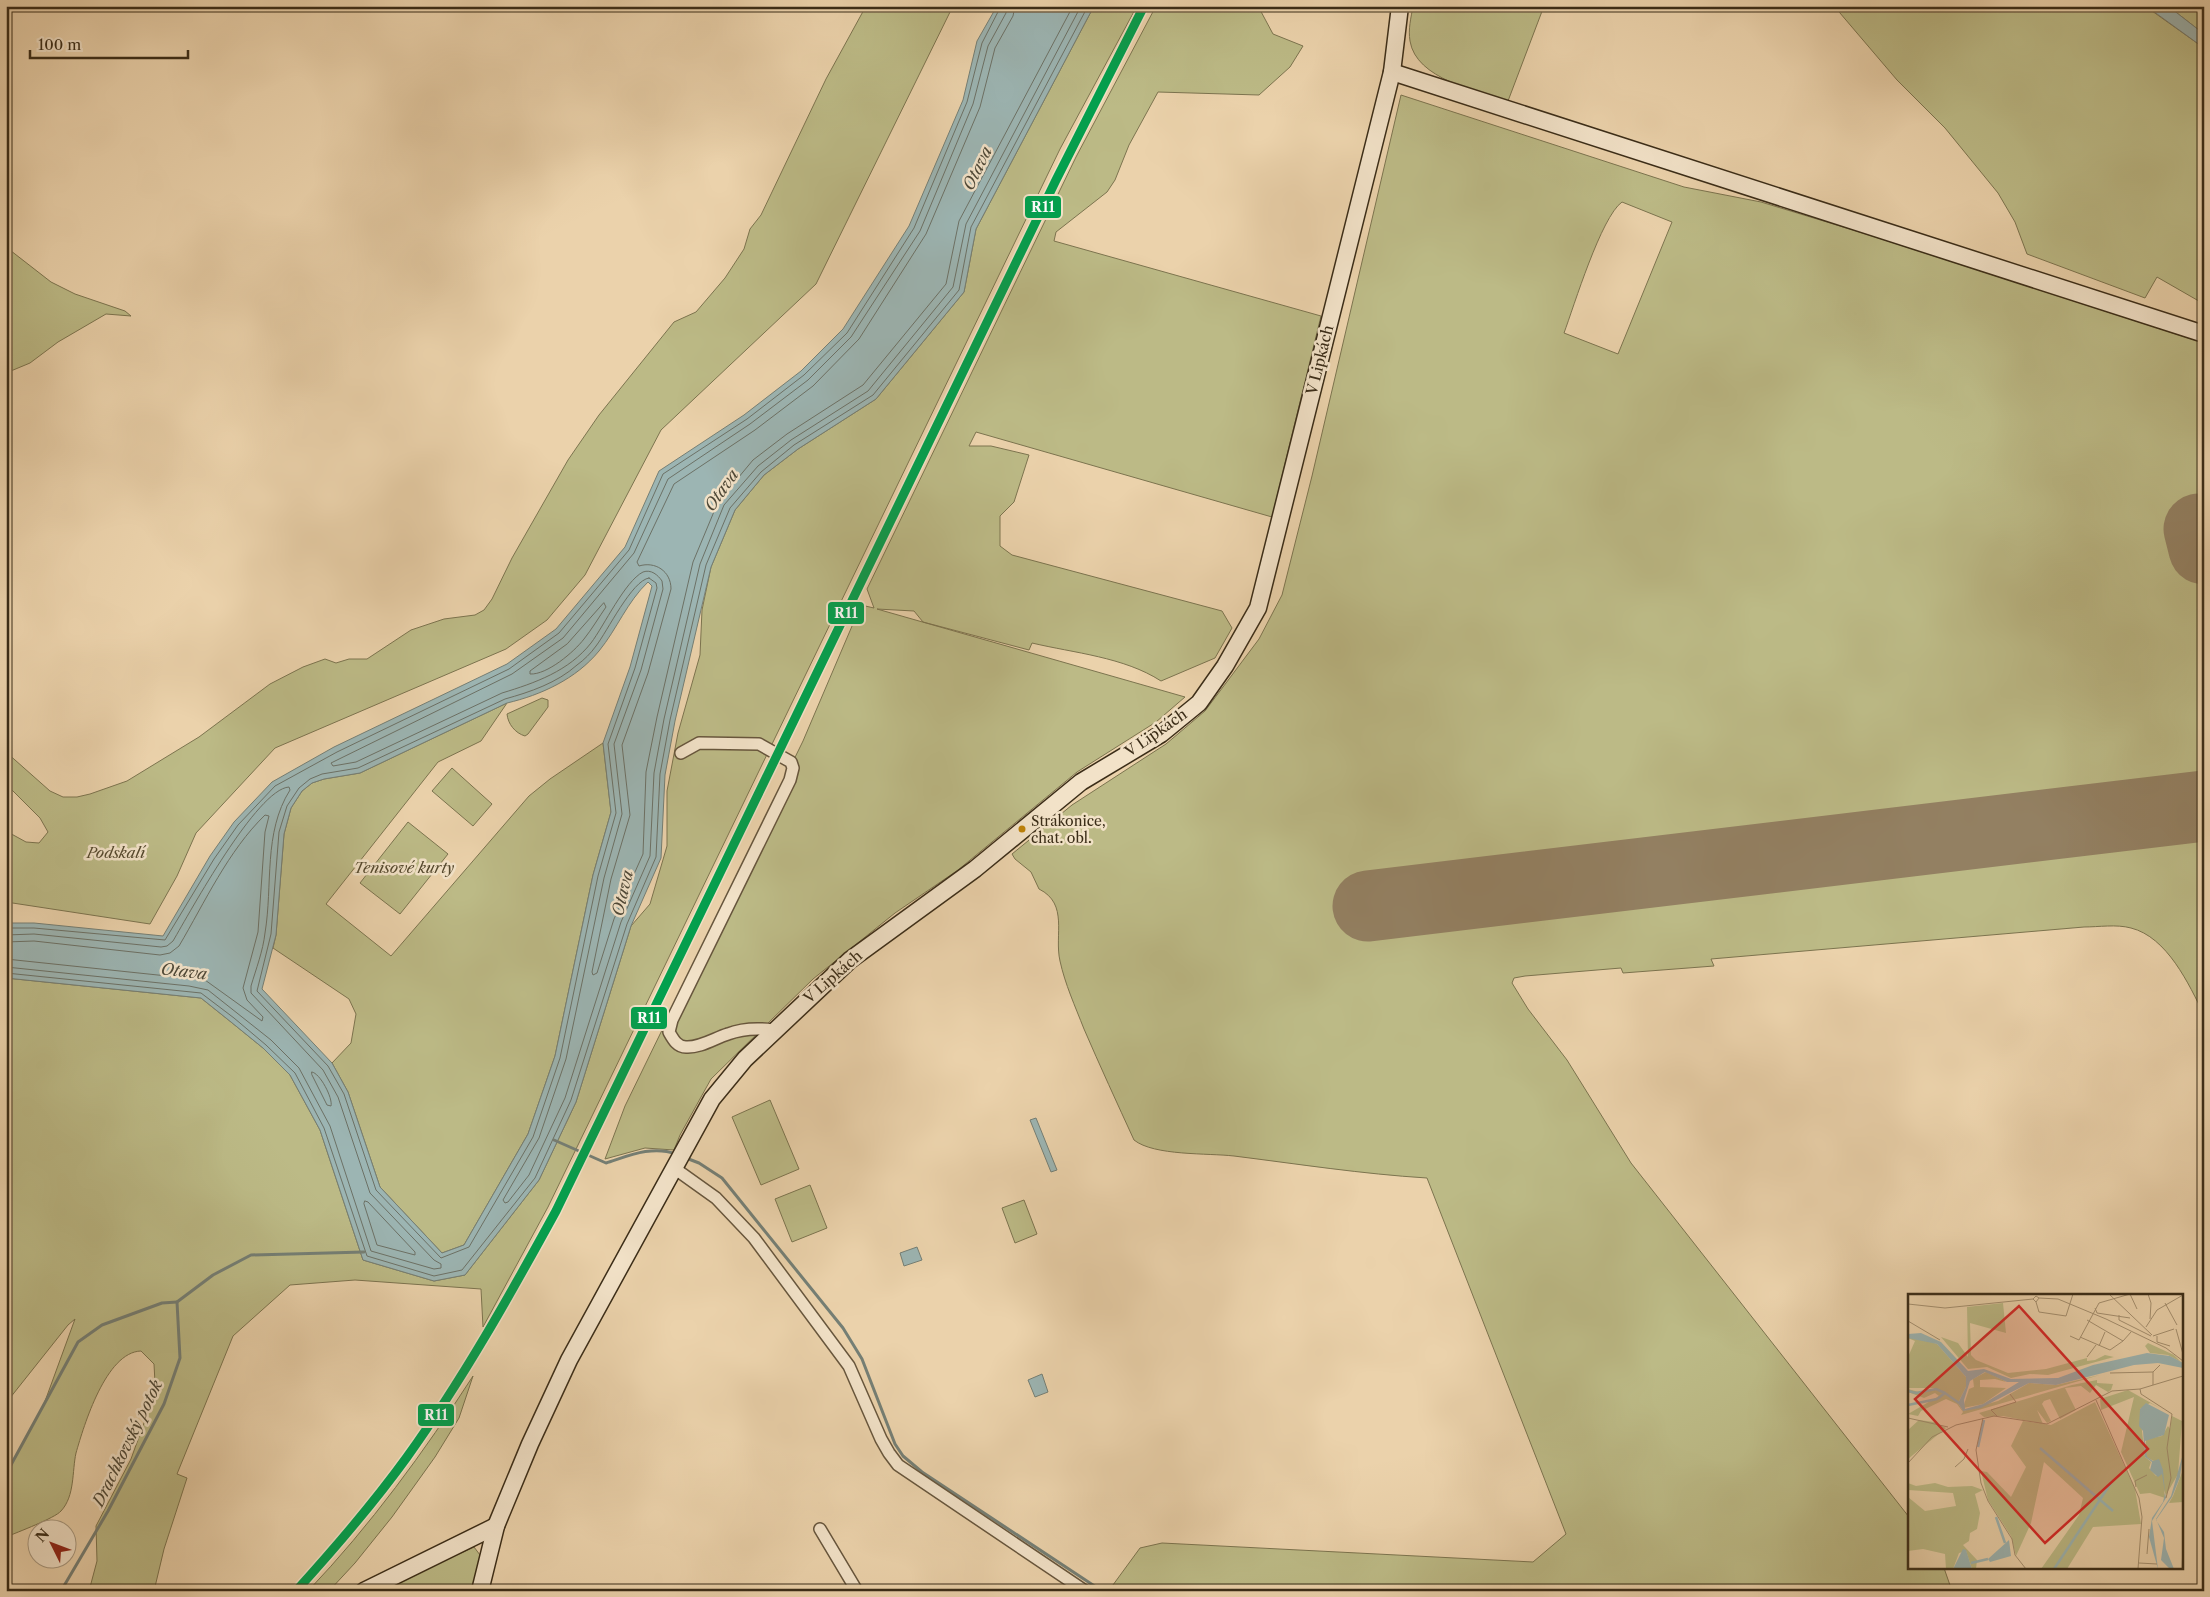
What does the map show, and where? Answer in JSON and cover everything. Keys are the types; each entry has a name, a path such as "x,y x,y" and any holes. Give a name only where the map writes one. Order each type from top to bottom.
{"street":[{"name":"V Lipkách","path":"480,1591 496,1526 530,1444 577,1345 712,1098 745,1059 774,1030 850,960 975,869 1081,782 1160,734 1199,703 1226,666 1258,608 1392,72 1400,6"},
{"path":"1392,72 2204,334"},
{"path":"681,753 699,744 758,744 791,762 793,768 790,780 672,1020 669,1032 676,1043 686,1047 707,1042 730,1033 756,1028 774,1030"},
{"path":"674,1168 716,1198 754,1238 849,1366 880,1439 898,1465 1085,1591"},
{"path":"364,1591 496,1526"},
{"path":"820,1529 857,1591"}],"green space":[{"name":"Podskalí","path":"866,6 953,6 816,284 661,430 585,575 547,620 506,649 275,748 196,833 177,876 150,924 6,902 6,831 26,842 39,843 48,832 40,818 6,784 6,752 50,791 63,797 77,797 90,794 127,781 199,737 270,684 303,667 325,659 336,663 349,659 367,659 411,630 444,619 475,615 484,610 492,599 512,558 568,460 599,415 674,322 696,312 725,278 744,249 750,229 761,215 826,79"},
{"path":"1094,6 1137,6 1060,149 548,1207 483,1327 481,1289 355,1280 290,1285 233,1336 177,1474 187,1478 164,1549 154,1591 89,1591 97,1561 96,1526 131,1459 149,1409 155,1383 154,1364 141,1351 128,1355 117,1363 98,1392 76,1453 69,1498 61,1511 46,1520 28,1520 28,1528 6,1537 6,1474 44,1404 75,1319 68,1325 6,1403 6,978 201,998 263,1048 290,1075 320,1130 363,1260 434,1281 465,1275 539,1180 576,1102 631,926 650,904 667,846 667,791 678,733 700,655 702,610 711,567 735,510 764,475 798,449 876,399 964,292 976,229"},
{"path":"1156,6 1258,6 1273,34 1303,46 1290,67 1259,95 1158,92 1129,145 1115,180 1107,192 1056,232 1054,241 1321,316 1272,517 976,432 969,446 991,446 1029,455 1014,502 1000,516 1000,546 1012,555 1222,611 1232,628 1215,658 1161,681 1131,666 1115,661 1032,643 1029,650 923,622 914,611 877,609 1185,697 1156,722 1077,772 958,870 895,913 813,979 711,1079 680,1135 674,1150 645,1148 605,1159 625,1106 803,741 861,605 874,608 867,589 1076,157"},
{"path":"1413,6 1544,6 1508,101 1450,82 1423,65 1415,54 1410,41"},
{"path":"1834,6 2145,6 2204,48 2204,304 2157,277 2145,298 2027,254 2015,222 1998,193 1945,128 1897,80"},
{"path":"2168,6 2204,6 2204,34"},
{"path":"1401,95 1684,187 1761,202 1863,233 2204,343 2204,1015 2184,976 2166,951 2144,933 2119,926 2084,927 1711,959 1714,966 1623,973 1621,968 1525,976 1514,978 1512,983 1528,1009 1567,1060 1631,1163 1908,1516 1908,1570 1945,1570 1952,1591 1110,1589 1140,1548 1162,1543 1533,1562 1566,1534 1427,1178 1234,1156 1182,1153 1154,1149 1134,1140 1067,987 1060,961 1058,921 1054,903 1048,895 1039,889 1031,872 1015,859 1012,854 1072,805 1166,744 1205,711 1259,639 1282,595 1312,476","holes":["1622,202 1672,222 1618,354 1564,333 1597,243 1605,225"]},
{"path":"6,247 51,282 75,294 125,311 131,316 106,314 58,342 30,363 6,373"},
{"path":"542,698 548,700 548,707 528,734 525,736 518,733 510,725 507,714"},
{"path":"507,703 481,741 438,762 326,904 391,956 529,796 550,779 603,743 611,812 593,875 555,1056 528,1134 464,1245 442,1253 380,1187 348,1092 332,1063 351,1043 356,1014 349,999 273,948 276,935 284,834 291,808 302,791 312,783 360,773"},
{"path":"452,768 492,804 473,826 432,791"},
{"name":"Tenisové kurty","path":"408,822 448,854 400,914 360,883"},
{"path":"770,1100 799,1169 761,1185 732,1117"},
{"path":"810,1185 827,1228 792,1242 775,1199"},
{"path":"1024,1200 1037,1234 1015,1243 1002,1208"},
{"path":"473,1376 459,1418 435,1457 392,1517 355,1563 329,1591 308,1591 353,1541 395,1488"},
{"path":"474,1547 480,1555 473,1591 378,1591"}],"water":[{"name":"Otava","path":"997,6 1094,6 976,229 964,292 876,399 798,449 764,475 735,510 711,567 675,721 665,775 661,858 631,926 576,1102 539,1180 465,1275 434,1281 363,1260 320,1130 290,1075 263,1048 201,998 6,978 6,923 34,923 163,936 210,856 234,822 272,782 334,747 507,664 556,629 625,547 659,471 744,415 801,371 843,329 909,226 963,100 977,41","holes":["648,582 652,586 630,667 603,743 611,812 593,875 555,1056 528,1134 464,1245 442,1253 380,1187 348,1092 332,1063 262,989 276,935 284,834 291,808 302,791 312,783 360,773 507,703 545,690 569,678 599,651 628,607"]},
{"path":"2146,6 2168,6 2204,34 2204,48"},
{"path":"1036,1118 1057,1170 1051,1172 1030,1120"},
{"path":"917,1247 922,1260 904,1266 900,1253"},
{"path":"1042,1374 1048,1392 1035,1397 1028,1380"}],"waterway":[{"path":"554,1140 606,1163 640,1152 658,1151 676,1154"},
{"path":"686,1158 699,1163 722,1178 843,1328 862,1359 895,1444 903,1456 922,1472 1102,1591"},
{"name":"Drachkovský potok","path":"61,1591 108,1511 164,1404 180,1358 177,1302 213,1275 251,1255 364,1252"},
{"path":"6,1474 78,1342 102,1325 162,1303 177,1302"}],"runway":[{"path":"2199,529 2204,549"},
{"path":"1368,906 2204,806"}],"transit line":[{"name":"R11","path":"296,1591 367,1509 428,1427 485,1336 556,1211 1056,180 1144,6"}],"place":[{"name":"Strakonice, chat. obl.","path":"1022,829"}]}
